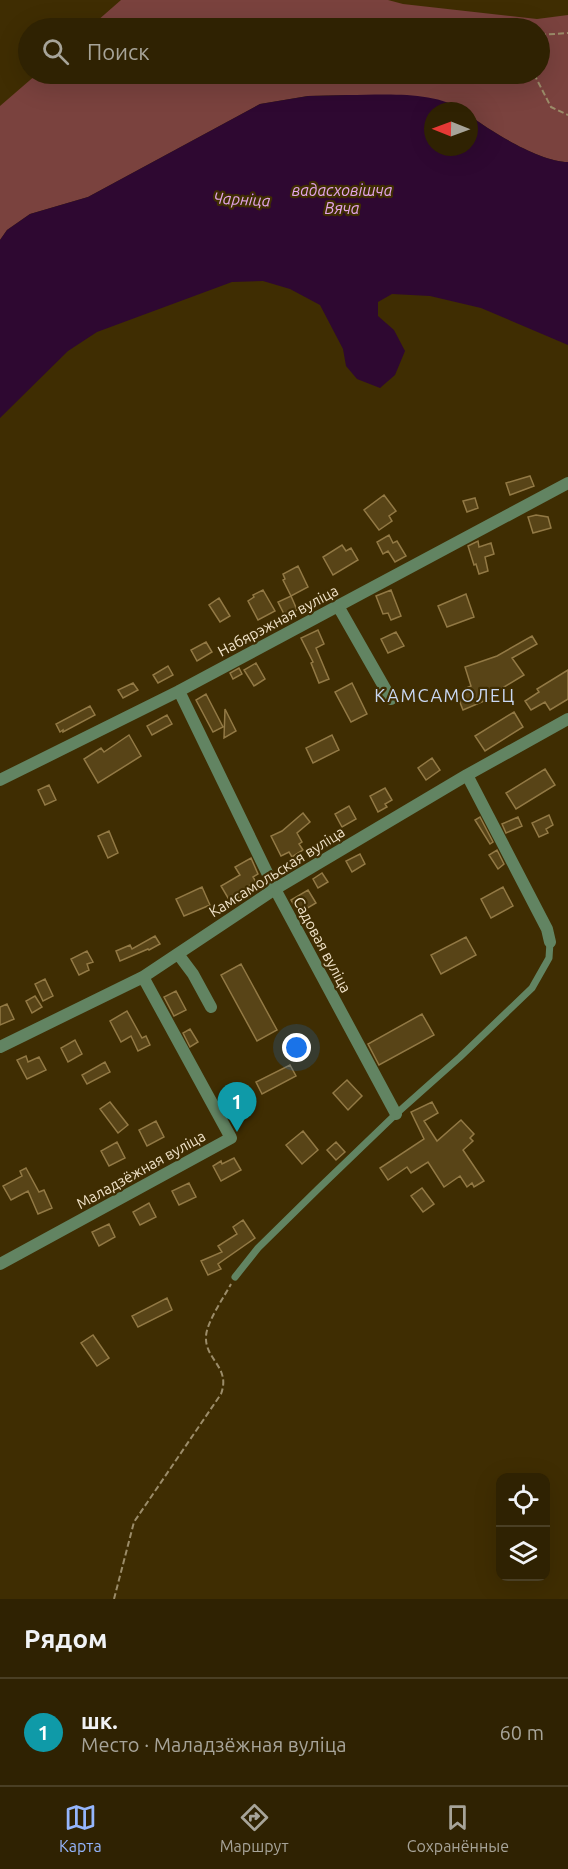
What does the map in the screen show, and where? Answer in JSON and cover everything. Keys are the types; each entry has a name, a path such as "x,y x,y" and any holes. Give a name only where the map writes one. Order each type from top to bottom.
{"street":[{"name":"Набярэжная вуліца","path":"0,780 179,691 568,483"},
{"path":"338,606 391,699"},
{"name":"Садовая вуліца","path":"179,691 275,889 396,1114"},
{"name":"Камсамольская вуліца","path":"0,1047 143,977 275,889 467,774 568,719"},
{"path":"467,774 547,929 550,942"},
{"path":"178,954 193,974 211,1007"},
{"name":"Маладзёжная вуліца","path":"0,1264 231,1138 143,977"}],"lane":[{"path":"235,1277 258,1248 396,1114 532,988 549,958 550,942"}],"path":[{"path":"550,34 568,33"},
{"path":"539,84 551,107 568,115"},
{"path":"114,1599 134,1522 221,1394 225,1383 224,1377 206,1336 235,1277"}],"shaded area":[{"path":"121,0 388,0 403,4 528,18 100,18"},
{"path":"568,15 568,162 557,161 530,152 490,130 478,121 478,102 424,102 348,95 308,96 260,104 88,197 30,214 7,230 0,240 0,106 25,84 550,84 550,18 545,18"}],"water":[{"name":"вадасховішча Вяча","path":"408,95 445,102 424,102 424,156 478,156 478,121 530,152 557,161 568,162 568,345 481,308 430,296 392,294 378,302 378,316 394,330 405,351 395,375 380,388 357,379 346,366 343,349 320,305 290,289 263,281 232,282 97,332 68,351 0,418 0,240 7,230 30,214 88,197 260,104 308,96"}],"building":[{"path":"530,476 534,486 510,495 506,483"},
{"path":"384,495 396,511 389,516 392,521 379,530 364,510"},
{"path":"475,498 478,508 467,512 463,501"},
{"path":"536,515 548,517 551,528 533,533 528,517"},
{"path":"389,535 393,543 397,541 406,556 395,562 388,551 383,554 377,542"},
{"path":"478,541 479,547 491,543 494,554 485,557 488,571 479,574 468,546"},
{"path":"342,545 346,551 351,548 358,560 333,575 323,557"},
{"path":"298,566 308,587 291,596 283,580 285,579 283,574"},
{"path":"263,590 275,611 258,620 248,601 254,597 253,595"},
{"path":"391,590 401,616 391,620 388,613 383,614 376,596"},
{"path":"466,594 474,617 447,627 438,606"},
{"path":"291,596 297,610 285,616 278,602"},
{"path":"219,598 230,616 220,622 209,605"},
{"path":"318,630 324,644 316,648 329,679 319,683 311,663 313,662 301,638"},
{"path":"396,632 404,646 388,653 381,639"},
{"path":"532,636 537,644 512,658 524,675 494,693 496,696 463,710 457,695 465,692 464,689 471,686 465,667 497,656"},
{"path":"206,642 212,652 197,661 191,650"},
{"path":"256,663 265,679 254,686 244,670"},
{"path":"168,666 173,675 158,683 153,675"},
{"path":"239,668 242,674 233,679 230,673"},
{"path":"568,670 568,699 550,710 545,702 531,710 525,701 539,692 537,689"},
{"path":"133,683 138,690 123,698 118,690"},
{"path":"352,683 367,714 351,722 335,692"},
{"path":"206,694 223,727 213,732 196,700"},
{"path":"90,706 95,715 60,732 56,724"},
{"path":"225,709 236,731 224,738"},
{"path":"514,712 523,727 485,751 475,736"},
{"path":"167,715 172,724 152,735 147,726"},
{"path":"129,735 141,756 98,783 84,759 101,748 104,752"},
{"path":"332,735 339,750 313,763 306,748"},
{"path":"432,758 440,770 426,780 418,768"},
{"path":"545,769 555,785 516,809 506,793"},
{"path":"49,785 56,800 45,805 38,790"},
{"path":"385,788 392,800 385,804 387,807 378,812 370,796"},
{"path":"349,806 356,819 342,827 335,814"},
{"path":"303,813 310,822 297,833 303,850 292,857 289,852 281,856 271,836 282,831"},
{"path":"549,815 553,825 546,829 548,833 539,837 532,823"},
{"path":"480,817 493,842 490,844 475,820"},
{"path":"518,817 522,826 506,833 502,824"},
{"path":"109,831 118,853 108,858 98,836"},
{"path":"497,850 504,864 498,869 489,855"},
{"path":"360,854 365,864 352,872 346,861"},
{"path":"251,858 258,874 253,877 256,882 236,893 239,898 231,903 221,886 240,875 235,867"},
{"path":"322,873 328,882 318,888 313,879"},
{"path":"202,887 210,905 184,916 176,899"},
{"path":"503,887 513,906 491,918 481,899"},
{"path":"308,890 316,903 299,913 291,900"},
{"path":"155,936 160,944 120,961 116,951 130,945 132,949"},
{"path":"466,937 476,955 441,974 431,955"},
{"path":"87,951 93,962 87,964 89,970 79,975 71,959"},
{"path":"241,964 277,1030 257,1041 221,975"},
{"path":"45,979 53,996 43,1001 35,984"},
{"path":"176,991 186,1010 174,1016 164,997"},
{"path":"35,996 42,1007 32,1013 26,1001"},
{"path":"7,1004 14,1019 0,1025 0,1007"},
{"path":"127,1011 142,1038 146,1036 150,1045 138,1051 131,1036 121,1042 110,1021"},
{"path":"422,1014 434,1035 379,1065 368,1044"},
{"path":"190,1029 198,1042 190,1047 183,1033"},
{"path":"75,1040 82,1054 68,1062 61,1048"},
{"path":"26,1056 28,1062 39,1057 46,1070 27,1079 17,1060"},
{"path":"105,1062 110,1072 87,1084 82,1075"},
{"path":"290,1065 296,1076 262,1094 256,1082"},
{"path":"347,1080 362,1096 348,1110 333,1093"},
{"path":"110,1102 128,1125 118,1133 100,1109"},
{"path":"432,1102 438,1113 424,1121 437,1141 461,1120 474,1134 470,1138 473,1141 463,1150 484,1181 474,1187 472,1183 467,1187 460,1176 444,1187 428,1162 411,1173 407,1167 388,1180 380,1168 424,1139 411,1112"},
{"path":"156,1121 164,1137 147,1146 139,1130"},
{"path":"303,1131 318,1150 302,1164 286,1145"},
{"path":"117,1142 125,1158 109,1166 101,1151"},
{"path":"336,1142 345,1152 336,1160 327,1150"},
{"path":"234,1158 241,1170 221,1181 213,1166 221,1161 222,1164"},
{"path":"26,1168 39,1192 44,1190 52,1208 38,1214 28,1191 11,1200 3,1186 22,1176 20,1171"},
{"path":"189,1183 196,1197 179,1205 172,1191"},
{"path":"422,1188 434,1204 423,1212 411,1196"},
{"path":"149,1203 156,1217 140,1225 133,1212"},
{"path":"243,1220 255,1238 218,1264 221,1269 208,1275 201,1261 222,1252 218,1246 237,1234 233,1227"},
{"path":"109,1224 115,1237 99,1246 92,1232"},
{"path":"167,1298 172,1310 138,1327 132,1316"},
{"path":"93,1335 109,1358 97,1366 81,1343"}],"place":[{"name":"шк.","path":"237,1132"}],"district":[{"name":"КАМСАМОЛЕЦ","path":"445,696"}],"water label":[{"name":"Чарніца","path":"242,199"}]}
